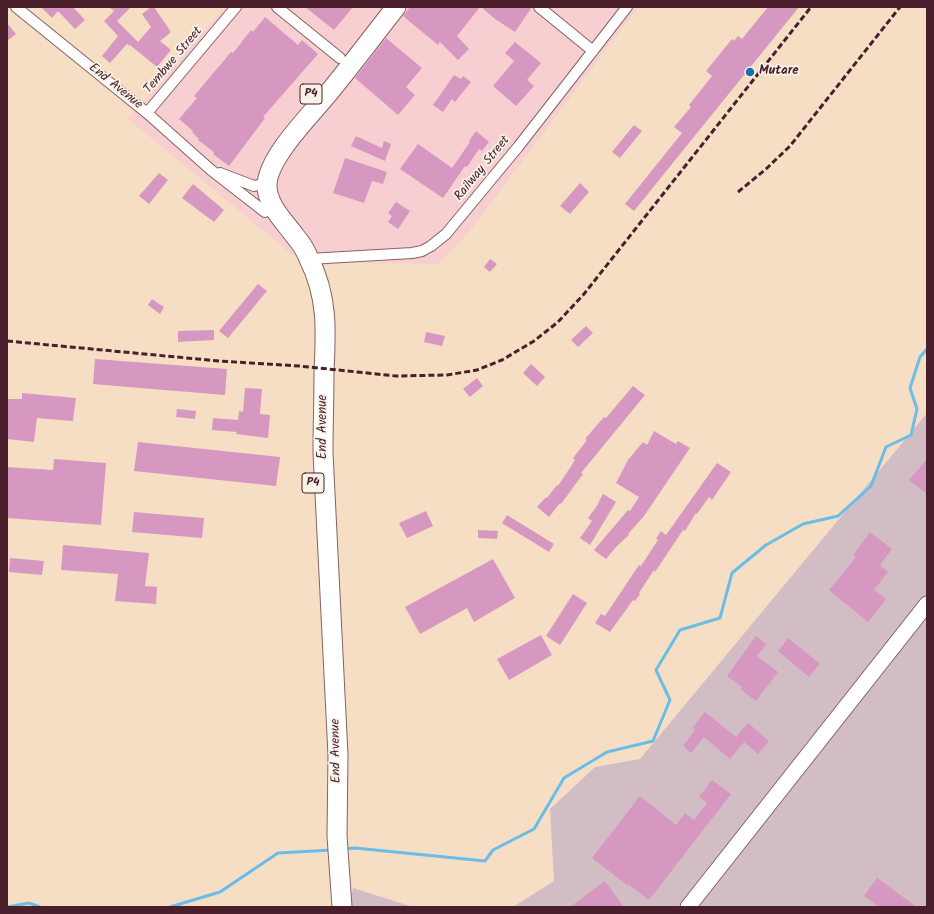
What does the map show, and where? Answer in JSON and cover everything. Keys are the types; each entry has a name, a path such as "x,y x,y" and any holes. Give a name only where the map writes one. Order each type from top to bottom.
{"highway":[{"name":"P4","path":"261,185 258,167 266,152 380,7"},
{"name":"P4","path":"261,185 292,136 331,91 396,7"},
{"name":"End Avenue","path":"261,185 257,199 292,247 306,274 313,293 316,311 317,333 312,438 314,504 332,772 337,795"},
{"name":"End Avenue","path":"261,185 268,194 273,207 296,237 310,259 322,294 325,315 326,335 323,446 338,756 337,836 342,907"}],"street":[{"name":"End Avenue","path":"16,7 147,113 211,170 265,212"},
{"name":"Tembwe Street","path":"147,113 236,7"},
{"path":"277,7 340,58"},
{"path":"539,7 594,51"},
{"name":"Railway Street","path":"310,259 412,253 422,251 431,246 446,234 518,147 627,7"},
{"name":"End Avenue","path":"211,170 261,185"},
{"path":"688,907 927,604"}],"shaded area":[{"path":"225,7 638,7 469,232 438,264 301,262 128,119"},
{"path":"927,413 927,907 513,907 554,881 550,809 595,767 640,759"},
{"path":"353,888 413,907 349,907"}],"building":[{"path":"41,7 73,7 85,20 75,29 58,11 52,18"},
{"path":"109,7 131,7 117,21 138,42 151,27 142,14 151,7 154,7 171,32 160,41 171,50 157,67 127,44 110,63 102,56 118,36 104,21 114,11"},
{"path":"305,7 353,7 334,30"},
{"path":"410,7 480,7 457,36 469,49 458,60 440,42 438,45 403,16"},
{"path":"481,7 532,7 515,32 495,19"},
{"path":"768,7 799,7 634,211 625,204 682,133 674,127 691,107 689,105 712,76 706,71 732,39 734,41 738,36 742,39"},
{"path":"265,17 298,45 302,40 318,54 263,117 265,118 229,166 198,140 199,139 192,132 193,131 179,119 197,98 194,96 231,52 233,53 251,30 253,32"},
{"path":"7,23 16,34 7,41"},
{"path":"386,38 422,68 406,87 415,95 398,115 355,78"},
{"path":"515,42 541,63 527,80 534,86 516,106 493,86 514,61 505,53"},
{"path":"454,75 461,79 463,76 471,82 455,102 452,99 443,112 433,105"},
{"path":"634,125 642,131 620,158 612,152"},
{"path":"476,131 489,142 482,151 479,149 467,167 465,166 443,198 400,169 418,144 452,168"},
{"path":"356,136 382,148 384,141 391,144 385,161 351,146"},
{"path":"345,158 387,172 383,184 372,181 364,203 333,193"},
{"path":"159,173 168,180 149,204 139,196"},
{"path":"580,183 589,192 570,214 560,206"},
{"path":"193,184 224,210 214,222 182,198"},
{"path":"396,202 410,211 398,229 388,222 392,216 388,213"},
{"path":"490,259 497,264 490,272 484,267"},
{"path":"258,284 267,291 228,338 219,331"},
{"path":"152,299 164,307 160,314 148,305"},
{"path":"586,326 593,333 578,347 571,340"},
{"path":"214,330 214,340 178,342 178,331"},
{"path":"426,332 445,336 442,346 424,342"},
{"path":"95,359 227,369 225,395 93,384"},
{"path":"531,364 545,377 537,386 523,373"},
{"path":"477,378 483,386 470,397 463,389"},
{"path":"633,386 645,395 581,473 583,474 561,504 560,503 549,517 537,507 546,497 547,498 557,485 558,486 575,460 573,458 587,440 585,439 604,417 606,418"},
{"path":"245,388 262,389 260,414 270,415 268,438 236,434 237,432 212,430 213,418 238,420 239,411 243,412"},
{"path":"22,393 76,398 73,421 37,418 34,442 7,439 7,399 22,399"},
{"path":"177,409 196,411 195,419 176,417"},
{"path":"654,431 676,444 678,441 690,448 644,516 628,534 629,535 606,559 594,550 628,510 630,511 639,497 616,483 628,460 643,442 647,445"},
{"path":"138,442 280,457 276,486 134,471"},
{"path":"54,459 106,463 101,525 7,518 7,467 53,470"},
{"path":"927,459 927,494 909,480"},
{"path":"717,463 731,472 712,500 709,497 697,514 696,513 685,531 683,530 655,572 654,570 635,601 633,600 610,632 595,623 601,614 605,616 639,565 641,566 658,540 656,539 661,531 666,535"},
{"path":"603,494 616,502 590,545 580,538 592,521 588,518 599,503"},
{"path":"426,511 433,526 407,538 399,523"},
{"path":"134,512 204,518 202,538 132,532"},
{"path":"507,515 554,544 549,552 502,523"},
{"path":"478,530 498,531 497,539 478,538"},
{"path":"870,532 892,549 880,565 888,572 874,590 886,599 868,622 829,590 856,557 853,555"},
{"path":"63,545 149,553 145,586 157,587 156,604 115,601 118,574 61,570"},
{"path":"10,558 44,561 42,575 9,572"},
{"path":"493,559 515,598 474,622 467,608 420,634 405,607"},
{"path":"573,594 587,603 560,645 546,636"},
{"path":"541,635 552,655 509,680 497,659"},
{"path":"756,636 766,644 757,656 778,672 756,701 740,689 742,687 727,676"},
{"path":"788,638 820,664 809,677 778,651"},
{"path":"705,712 736,737 748,723 769,741 758,754 744,742 730,759 704,737 691,753 683,746 695,730 692,728"},
{"path":"712,780 731,794 649,900 592,858 640,796 676,825 685,813 694,820 707,803 699,797"},
{"path":"877,878 917,907 879,907 864,896"},
{"path":"605,881 624,907 570,907"}],"waterway":[{"path":"343,849 355,848 485,861 493,850 534,829 564,778 607,752 653,741 670,700 656,670 680,630 720,618 732,573 766,545 803,524 838,516 871,486 886,447 911,435 917,409 910,388 920,357 927,349"},
{"path":"170,907 220,892 278,853 332,850"},
{"path":"7,907 29,903 40,907"}],"railway":[{"path":"7,341 219,361 299,366 396,376 447,375 477,370 502,360 534,341 558,322 584,294 811,7"},
{"path":"738,192 766,169 790,146 900,7"}],"place":[{"name":"Mutare","path":"750,72"}]}
